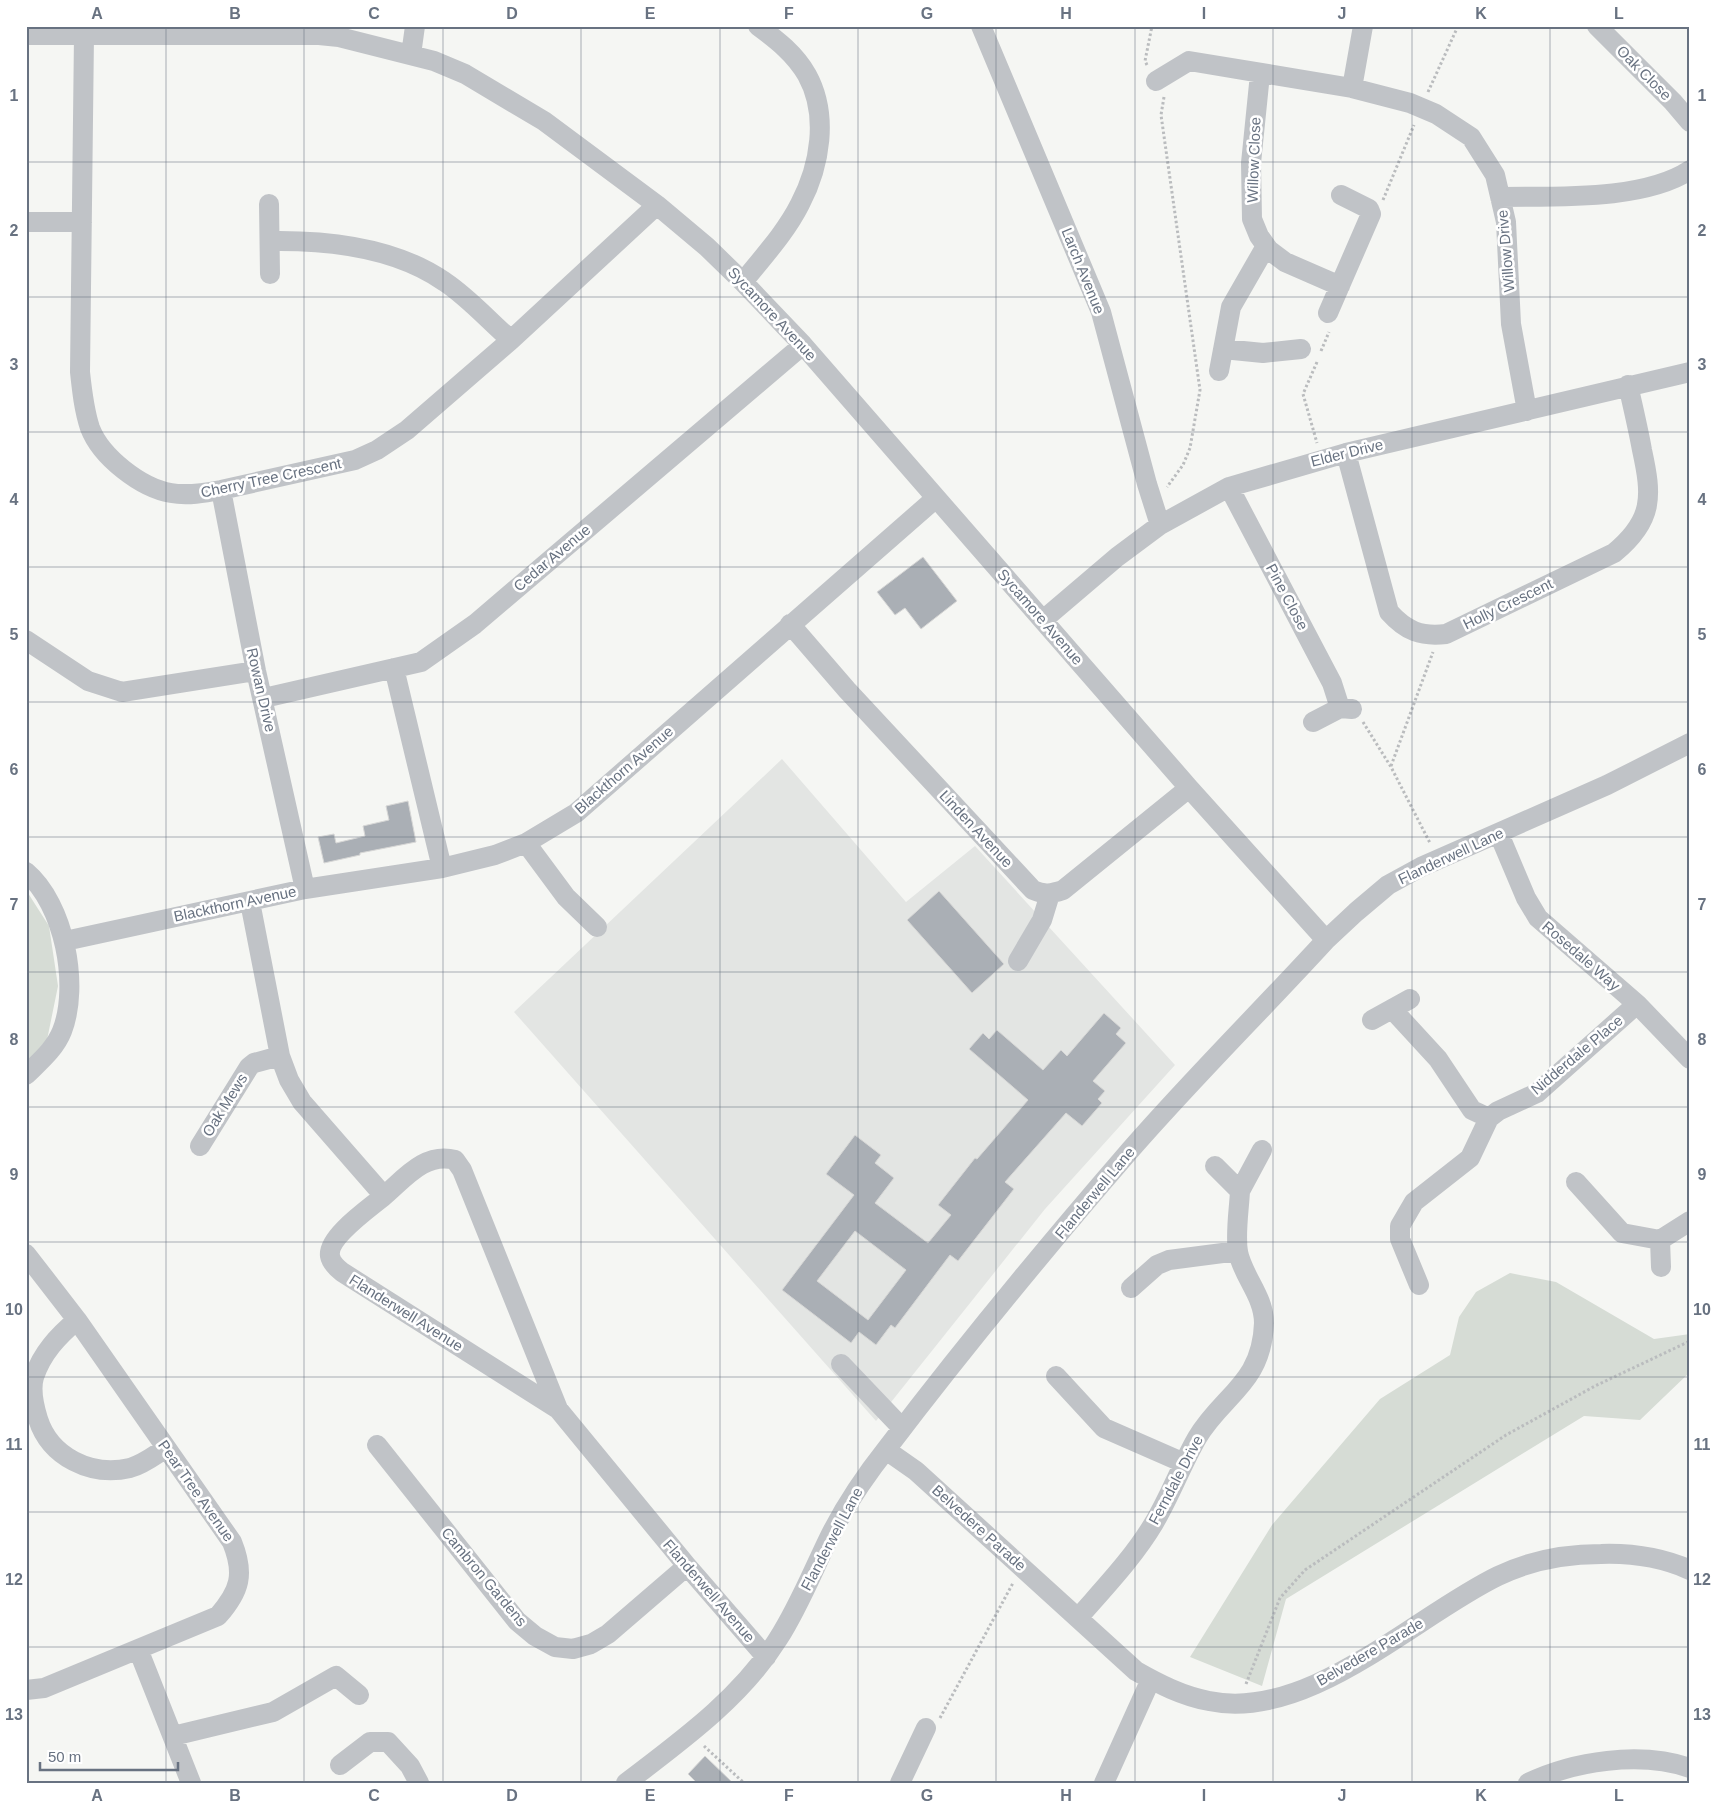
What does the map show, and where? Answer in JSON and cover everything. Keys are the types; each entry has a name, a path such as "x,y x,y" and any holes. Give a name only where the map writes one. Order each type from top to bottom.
{"street":[{"path":"411,55 415,26"},
{"path":"743,282 786,227 800,204 819,152 815,101 807,76 781,44 758,26"},
{"name":"Larch Avenue","path":"980,26 1101,312 1160,525"},
{"path":"1156,81 1189,61 1352,88 1363,26"},
{"name":"Oak Close","path":"1597,26 1673,102 1690,122"},
{"name":"Sycamore Avenue","path":"26,35 319,35 339,37 411,55 464,74 544,121 657,205 707,247 743,282 803,345 1189,788 1326,940"},
{"name":"Cherry Tree Crescent","path":"84,35 80,372 83,402 91,429 102,450 115,463 149,486 172,494 200,494 221,490 355,460 377,450 407,430 511,340 657,205"},
{"name":"Willow Close","path":"1260,74 1251,163 1252,219 1266,246 1286,262 1340,286"},
{"name":"Willow Drive","path":"1352,88 1410,103 1455,124 1471,137 1495,175 1506,222 1512,324 1527,411"},
{"path":"1500,197 1581,195 1622,191 1660,184 1690,170"},
{"path":"1328,313 1371,214 1369,209 1341,195"},
{"path":"269,204 270,274"},
{"path":"26,222 82,222"},
{"path":"270,241 301,241 352,247 380,253 422,268 446,282 511,340"},
{"path":"1219,371 1231,307 1266,246"},
{"name":"Cedar Avenue","path":"264,698 421,662 475,624 803,345"},
{"path":"1223,349 1262,353 1301,349"},
{"name":"Elder Drive","path":"1043,620 1118,557 1160,525 1229,487 1346,452 1690,372"},
{"name":"Holly Crescent","path":"1346,452 1360,510 1389,612 1401,626 1415,633 1430,636 1446,634 1614,553 1628,541 1646,512 1650,484 1628,385"},
{"name":"Pine Close","path":"1229,487 1346,708"},
{"name":"Rowan Drive","path":"221,490 256,671 264,698 305,889"},
{"name":"Blackthorn Avenue","path":"65,941 305,889 442,868 495,855 526,843 576,813 936,498"},
{"name":"Linden Avenue","path":"790,624 847,690 1033,890 1042,894 1050,894"},
{"path":"26,640 88,681 122,692 148,690 256,671"},
{"path":"394,668 442,868"},
{"path":"1313,722 1346,708"},
{"name":"Flanderwell Lane","path":"626,1783 690,1733 744,1684 780,1637 829,1538 859,1485 902,1428 1003,1302 1127,1154 1326,940 1388,885 1438,859 1500,834 1608,785 1690,743"},
{"path":"1018,961 1042,920 1050,894 1063,890 1189,788"},
{"name":"Rosedale Way","path":"1500,834 1526,898 1538,918 1637,1004 1690,1059"},
{"path":"526,843 566,898 597,927"},
{"path":"26,872 43,892 65,941 69,991 62,1030 54,1047 26,1076"},
{"path":"250,902 280,1056 289,1080 302,1102 384,1196"},
{"path":"1372,1020 1410,999"},
{"name":"Nidderdale Place","path":"1489,1118 1498,1110 1537,1092 1637,1004"},
{"path":"1392,1009 1438,1059 1460,1095 1472,1110 1489,1118 1470,1158 1414,1202 1404,1216 1400,1226 1400,1239 1419,1285"},
{"name":"Oak Mews","path":"200,1146 249,1067 254,1063 280,1056"},
{"name":"Ferndale Drive","path":"1078,1618 1133,1555 1154,1523 1204,1428 1244,1385 1261,1345 1264,1321 1259,1298 1244,1269 1238,1252 1240,1192 1262,1150"},
{"name":"Flanderwell Avenue","path":"558,1409 342,1272 330,1258 331,1246 338,1236 426,1162 436,1157 454,1160 462,1170 558,1409 687,1566 766,1657"},
{"path":"1216,1166 1240,1192"},
{"path":"1576,1182 1622,1233 1660,1240 1690,1221"},
{"path":"1660,1240 1661,1267"},
{"path":"1130,1288 1157,1264 1169,1260 1238,1252"},
{"name":"Pear Tree Avenue","path":"26,1254 76,1320 232,1542 240,1561 239,1581 232,1600 218,1616 44,1688 26,1690"},
{"path":"76,1320 52,1344 41,1360 34,1380 33,1404 40,1427 49,1441 62,1454 77,1463 110,1470 129,1468 145,1462 166,1448"},
{"path":"841,1364 902,1428"},
{"path":"1056,1376 1104,1428 1184,1463"},
{"name":"Cambron Gardens","path":"377,1445 517,1621 535,1636 555,1647 573,1648 591,1644 608,1634 687,1566"},
{"name":"Belvedere Parade","path":"886,1450 916,1471 1136,1671 1180,1693 1210,1702 1238,1703 1280,1696 1325,1680 1472,1589 1520,1566 1574,1554 1623,1553 1673,1562 1690,1570"},
{"path":"138,1649 191,1783"},
{"path":"173,1736 273,1712 336,1676 359,1695"},
{"path":"1104,1783 1151,1679"},
{"path":"900,1783 926,1728"},
{"path":"340,1765 370,1742 388,1742 410,1766 419,1783"},
{"path":"1528,1783 1574,1766 1604,1762 1641,1760 1690,1768"}],"path":[{"path":"1152,26 1145,61 1164,97 1161,115 1200,390 1190,448 1183,465 1154,505"},
{"path":"1322,460 1303,394 1333,321 1328,313"},
{"path":"1390,766 1439,635"},
{"path":"1346,708 1364,723 1390,766 1438,859"},
{"path":"1238,1703 1280,1598 1305,1570 1506,1435 1595,1386 1690,1341"},
{"path":"926,1728 937,1724 1022,1567"},
{"path":"690,1733 744,1783"}],"shaded area":[{"path":"782,759 906,902 975,846 1175,1065 1045,1209 876,1421 514,1012"},
{"path":"26,890 49,926 58,986 47,1040 26,1064"},
{"path":"1510,1273 1556,1282 1654,1339 1690,1334 1690,1372 1640,1420 1584,1416 1286,1599 1262,1686 1190,1657 1272,1525 1380,1399 1450,1355 1459,1317 1476,1292"}],"building":[{"path":"923,557 957,601 921,629 905,608 895,615 877,592"},
{"path":"408,801 416,842 360,853 360,855 324,863 318,837 334,834 336,843 365,836 363,826 389,820 386,806"},
{"path":"939,891 1004,964 972,993 907,920"},
{"path":"1104,1013 1121,1028 1116,1034 1126,1043 1093,1081 1105,1091 1098,1099 1102,1103 1082,1126 1066,1113 1005,1182 1014,1189 958,1261 950,1255 895,1328 891,1325 876,1345 859,1332 851,1343 782,1290 854,1195 826,1174 855,1135 881,1155 875,1163 894,1178 875,1203 928,1243 951,1215 938,1205 975,1158 977,1159 1028,1100 969,1049 983,1033 989,1039 997,1030 1043,1070 1061,1050 1067,1056","holes":["855,1231 906,1270 868,1320 817,1281"]},
{"path":"705,1756 733,1783 697,1783 688,1774"}]}
